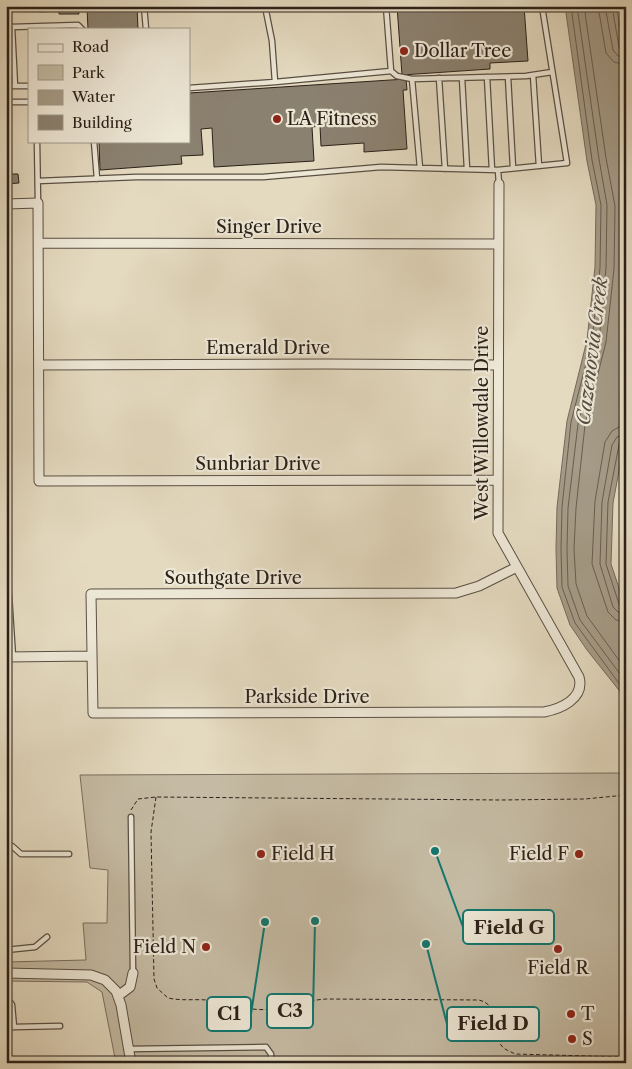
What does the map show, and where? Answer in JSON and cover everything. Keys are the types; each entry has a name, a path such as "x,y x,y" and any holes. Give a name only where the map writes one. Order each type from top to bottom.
{"street":[{"name":"West Willowdale Drive","path":"499,184 497,295 498,533 579,678 580,689 574,698"},
{"path":"6,204 38,203 39,365"},
{"name":"Singer Drive","path":"38,243 499,244"},
{"name":"Emerald Drive","path":"39,365 498,365"},
{"name":"Sunbriar Drive","path":"39,365 39,481 498,480"},
{"name":"Southgate Drive","path":"92,656 90,594 456,593 479,586 517,567"},
{"path":"10,657 92,656"},
{"name":"Parkside Drive","path":"92,656 93,713 544,712 564,706 574,698"},
{"path":"6,973 91,975 106,980 118,996 131,1063"},
{"path":"118,996 130,987 134,973"}],"lane":[{"path":"144,6 146,28"},
{"path":"266,6 272,41 275,82"},
{"path":"386,6 391,72"},
{"path":"38,181 263,177 381,167 495,170 567,163 542,6"},
{"path":"6,22 12,27 34,28 78,25 81,28"},
{"path":"12,27 15,86"},
{"path":"190,88 391,72 397,76 412,79 508,77 552,72"},
{"path":"533,75 539,166"},
{"path":"487,77 495,170 499,184"},
{"path":"508,77 512,168"},
{"path":"439,78 445,169"},
{"path":"462,78 467,169"},
{"path":"412,79 420,168"},
{"path":"6,86 28,86"},
{"path":"6,102 28,102"},
{"path":"37,142 38,203"},
{"path":"94,142 97,179"},
{"path":"6,595 9,595 10,657"},
{"path":"131,817 134,973"},
{"path":"6,847 12,846 21,854 69,854"},
{"path":"6,950 35,947 46,937"},
{"path":"6,1003 12,1005 14,1028"},
{"path":"6,1028 60,1026"},
{"path":"129,1049 266,1047 271,1054 271,1063"}],"path":[{"path":"131,810 138,799 156,797 501,800 626,795"},
{"path":"156,797 151,832 154,979 157,988 168,998 184,1001 201,1000 258,1010 273,1009 315,999 479,1000 490,1005 493,1011 500,1045 505,1050 515,1054 626,1057"}],"green space":[{"path":"626,773 626,1063 116,1063 102,992 87,982 6,981 6,962 86,960 83,923 107,923 108,870 90,868 80,775"}],"water":[{"name":"Cazenovia Creek","path":"565,6 616,6 626,59 626,434 613,503 611,564 626,609 626,699 587,650 570,625 557,588 557,507 567,421 587,340 595,267 596,205 587,161"}],"building":[{"path":"14,6 78,6 79,14 59,14 59,11 39,12 39,7 14,8"},
{"path":"94,6 137,6 138,28 88,28 87,8 94,8"},
{"path":"397,6 524,6 528,61 490,63 490,69 402,75"},
{"path":"406,79 407,90 403,90 407,149 364,152 364,143 321,146 320,126 312,127 314,161 214,167 212,128 201,129 203,155 181,156 182,164 100,170 99,142 190,142 190,93"},
{"path":"6,174 18,174 19,183 6,184"}],"place":[{"name":"Dollar Tree","path":"404,51"},
{"name":"LA Fitness","path":"277,119"},
{"name":"Field G","path":"435,851"},
{"name":"Field H","path":"261,854"},
{"name":"Field F","path":"579,854"},
{"name":"C3","path":"315,921"},
{"name":"C1","path":"265,922"},
{"name":"Field D","path":"426,944"},
{"name":"Field N","path":"206,947"},
{"name":"Field R","path":"558,949"},
{"name":"T","path":"571,1014"},
{"name":"S","path":"572,1039"}]}
